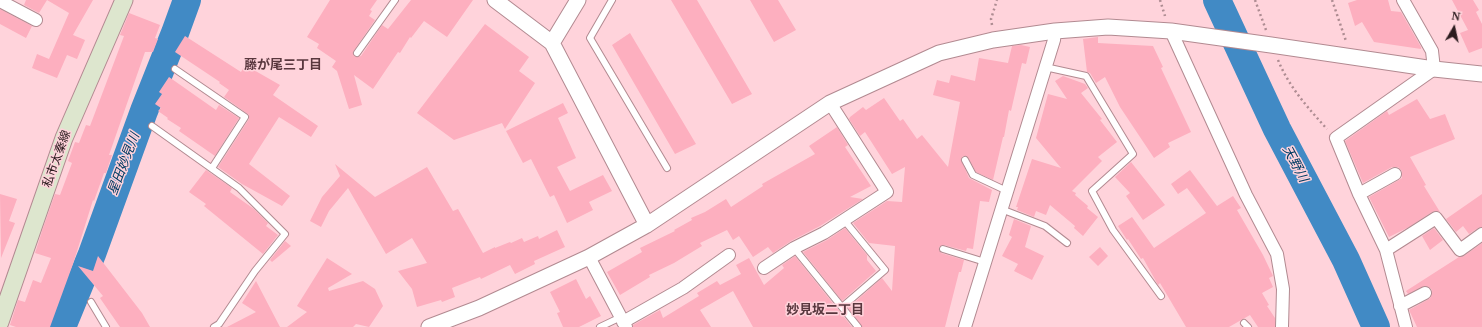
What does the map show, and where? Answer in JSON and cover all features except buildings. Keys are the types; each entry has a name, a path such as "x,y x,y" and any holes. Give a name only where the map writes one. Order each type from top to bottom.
{"main road":[{"name":"私市太秦線","path":"0,322 64,138 124,0"}],"street":[{"path":"495,0 552,43 647,225"},
{"path":"552,43 578,0"},
{"path":"1403,0 1432,51 1434,69"},
{"path":"0,1 36,20"},
{"path":"429,327 478,308 589,257 647,225 830,103 939,53 993,40 1055,30 1108,27 1176,32 1434,69 1482,74"},
{"path":"965,327 1055,30"},
{"path":"1176,32 1246,194 1277,254 1283,289 1282,327"},
{"path":"1406,327 1386,250 1359,194 1336,138 1434,69"},
{"path":"764,268 794,248 824,233 887,192 830,103"},
{"path":"1359,194 1395,174"},
{"path":"1386,250 1436,218 1460,250 1482,234"},
{"path":"589,257 623,322 683,288 729,256"},
{"path":"1400,306 1425,292"}],"lane":[{"path":"357,53 395,0"},
{"path":"612,0 590,38 667,168"},
{"path":"1045,67 1086,76 1133,154 1092,191 1113,230 1161,296"},
{"path":"175,69 244,117 212,168"},
{"path":"152,126 239,188 285,234 256,271 220,324 214,327"},
{"path":"965,160 973,175 1007,192"},
{"path":"1001,209 1045,226 1067,243"},
{"path":"842,307 885,270 844,220"},
{"path":"794,248 858,327"},
{"path":"943,249 985,262"},
{"path":"91,302 106,327"},
{"path":"600,327 623,322"}],"path":[{"path":"993,40 991,19 997,0"},
{"path":"1255,0 1271,45 1282,70 1302,101 1336,138"},
{"path":"1332,0 1345,38"}],"waterway":[{"name":"星田妙見川","path":"62,327 92,254 144,111 187,0"},
{"name":"天野川","path":"1217,0 1277,129 1346,260 1376,327"}],"district":[{"name":"藤が尾三丁目","path":"283,65"},
{"name":"妙見坂二丁目","path":"825,310"}]}
